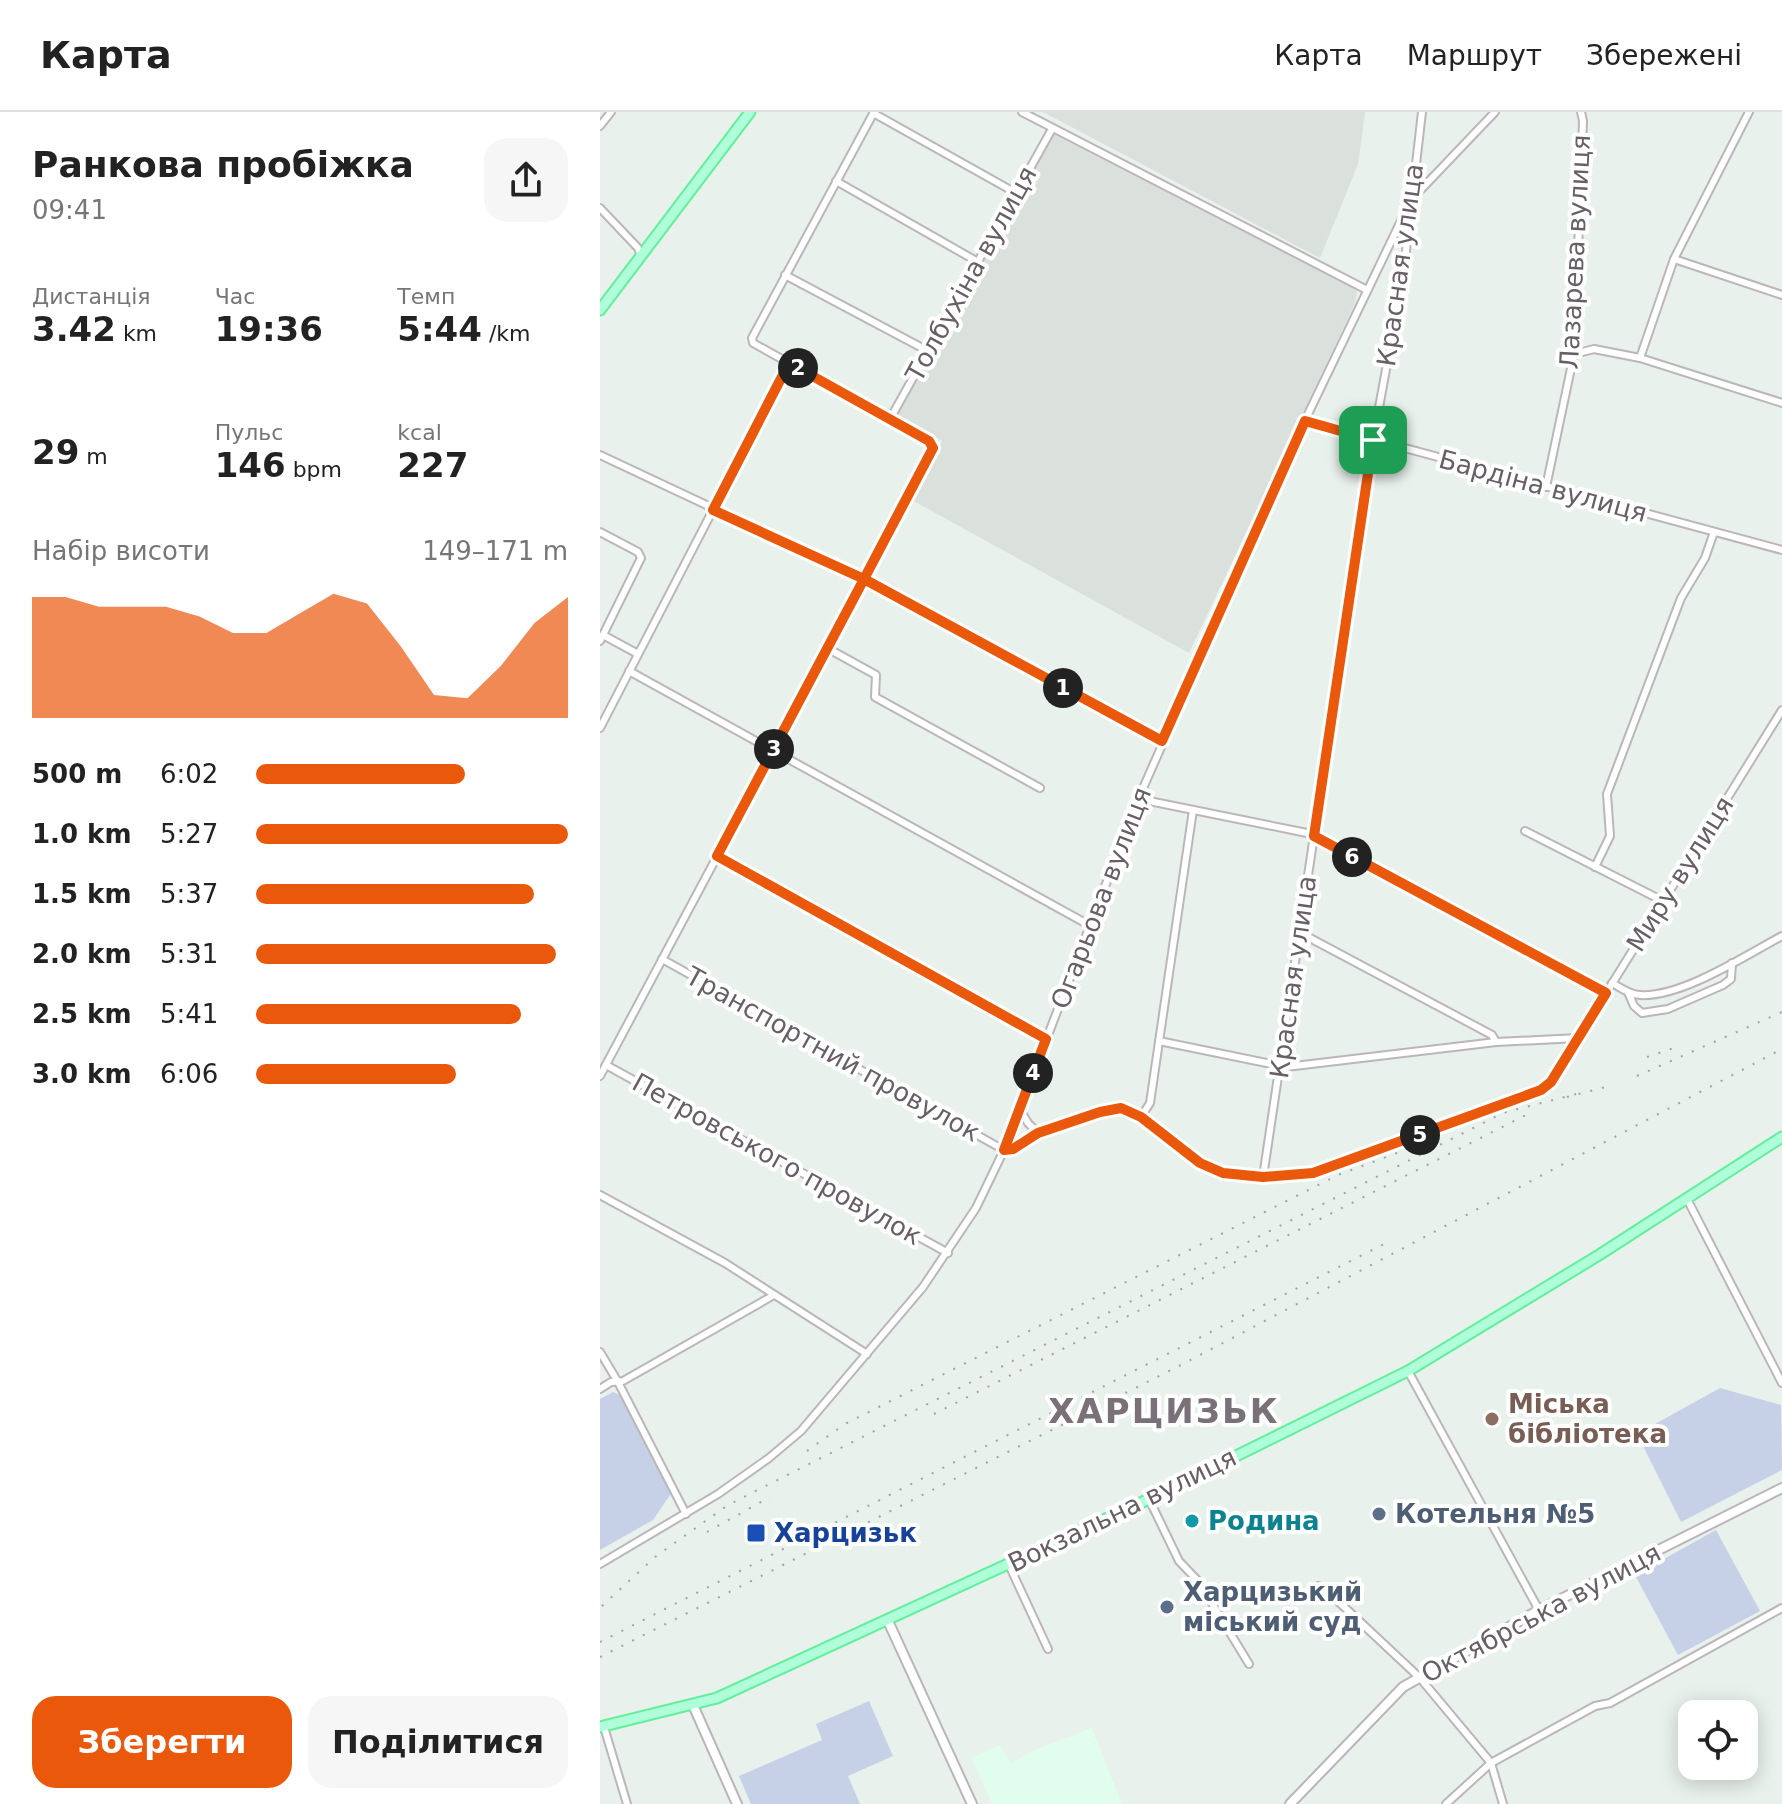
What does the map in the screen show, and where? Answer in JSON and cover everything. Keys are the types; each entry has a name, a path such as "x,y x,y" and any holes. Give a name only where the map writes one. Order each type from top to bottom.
{"main road":[{"path":"600,310 750,112"},
{"name":"Вокзальна вулиця","path":"602,1727 717,1698 1149,1499 1408,1371 1599,1255 1782,1137"},
{"name":"Октябрська вулиця","path":"1290,1804 1403,1687 1539,1610 1782,1488"},
{"path":"888,1621 972,1804"},
{"path":"693,1705 737,1804"}],"street":[{"path":"600,126 611,112"},
{"path":"1022,112 1367,290"},
{"name":"Красная улица","path":"1263,1177 1373,440 1403,277 1422,112"},
{"path":"1411,200 1495,112"},
{"name":"Лазарева вулиця","path":"1546,487 1574,354 1581,112"},
{"path":"1640,358 1674,259 1749,112"},
{"path":"600,1076 933,448 929,441 753,343 754,332 873,113 1016,193"},
{"name":"Толбухіна вулиця","path":"890,419 1052,129"},
{"path":"836,181 978,262"},
{"name":"Огарьова вулиця","path":"600,1564 686,1514 769,1458 801,1431 948,1253 976,1208 1004,1150 1162,741 1305,421 1411,200"},
{"path":"600,208 638,248 641,256"},
{"path":"1674,259 1782,295"},
{"path":"785,275 928,351"},
{"path":"1574,354 1594,349 1640,358 1782,403"},
{"path":"600,728 789,363"},
{"name":"Бардіна вулиця","path":"1305,421 1782,550"},
{"path":"600,455 862,579 1162,741"},
{"path":"600,532 638,552 641,558 601,637 638,654"},
{"path":"1595,867 1610,836 1607,794 1681,598 1705,558 1714,532"},
{"path":"827,648 876,675 875,697 1040,788"},
{"path":"629,671 1089,925"},
{"name":"Миру вулиця","path":"1141,1117 1200,1163 1223,1173 1263,1177 1313,1173 1530,1096 1551,1082 1782,710"},
{"path":"1140,795 1154,802 1314,836 1606,993"},
{"path":"1004,1150 1013,1149 1038,1133 1100,1112 1121,1108 1141,1117 1150,1103 1193,810"},
{"path":"1525,831 1663,901"},
{"path":"717,856 1046,1039"},
{"path":"1612,983 1639,996 1665,993 1782,936"},
{"path":"1299,937 1308,937 1492,1035 1496,1042"},
{"name":"Транспортний провулок","path":"662,959 1004,1150"},
{"path":"1628,992 1634,1006 1642,1013 1668,1009 1723,985 1731,979 1732,963"},
{"path":"1159,1041 1286,1067 1496,1042 1579,1038"},
{"name":"Петровського провулок","path":"606,1065 948,1253"},
{"path":"1019,1108 1038,1133"},
{"path":"600,1195 725,1263 867,1354"},
{"path":"1687,1199 1782,1383"},
{"path":"600,1389 623,1381 774,1295"},
{"path":"600,1352 686,1514"},
{"path":"1408,1371 1539,1610"},
{"path":"1149,1499 1179,1561 1199,1582 1249,1664"},
{"path":"1009,1565 1048,1649"},
{"path":"1318,1586 1324,1588 1420,1678 1491,1763 1503,1804"},
{"path":"1446,1804 1491,1763 1595,1706 1610,1703 1782,1608"},
{"path":"602,1727 627,1804"}],"shaded area":[{"path":"1043,112 1365,112 1358,164 1320,258"},
{"path":"1053,134 1351,286 1357,292 1355,303 1189,653 910,499 942,441 895,414"},
{"path":"1720,1388 1781,1405 1782,1470 1681,1522 1637,1434"},
{"path":"613,1392 620,1395 670,1495 653,1520 600,1550 600,1399"},
{"path":"1716,1530 1760,1611 1678,1655 1635,1575"},
{"path":"869,1701 893,1756 848,1776 860,1804 751,1804 739,1776 822,1740 816,1724"},
{"path":"1092,1728 1122,1804 992,1804 971,1758 1000,1745 1011,1763 1034,1750"}],"railway":[{"path":"1637,1076 1782,1012"},
{"path":"1647,1057 1677,1047"},
{"path":"600,1657 1181,1365 1782,1049"},
{"path":"1567,1097 1606,1087"},
{"path":"602,1606 655,1557 728,1505 1503,1113 1576,1094"},
{"path":"934,1414 1530,1113"},
{"path":"807,1451 845,1424 1338,1175 1421,1144"},
{"path":"600,1642 1388,1242"},
{"path":"707,1532 770,1497"}],"place":[{"name":"Міська бібліотека","path":"1492,1419"},
{"name":"Котельня №5","path":"1379,1514"},
{"name":"Родина","path":"1192,1521"},
{"name":"Харцизьк","path":"756,1533"},
{"name":"Харцизький міський суд","path":"1167,1607"}],"district":[{"name":"ХАРЦИЗЬК","path":"1164,1411"}],"route":[{"path":"1373,440 1305,421 1162,741 864,579 933,448 929,441 789,363 713,510 864,579 717,856 1046,1039 1004,1150 1013,1149 1038,1133 1121,1108 1141,1117 1200,1163 1223,1173 1263,1177 1313,1173 1541,1090 1551,1082 1606,993 1314,836 1373,440"}]}
